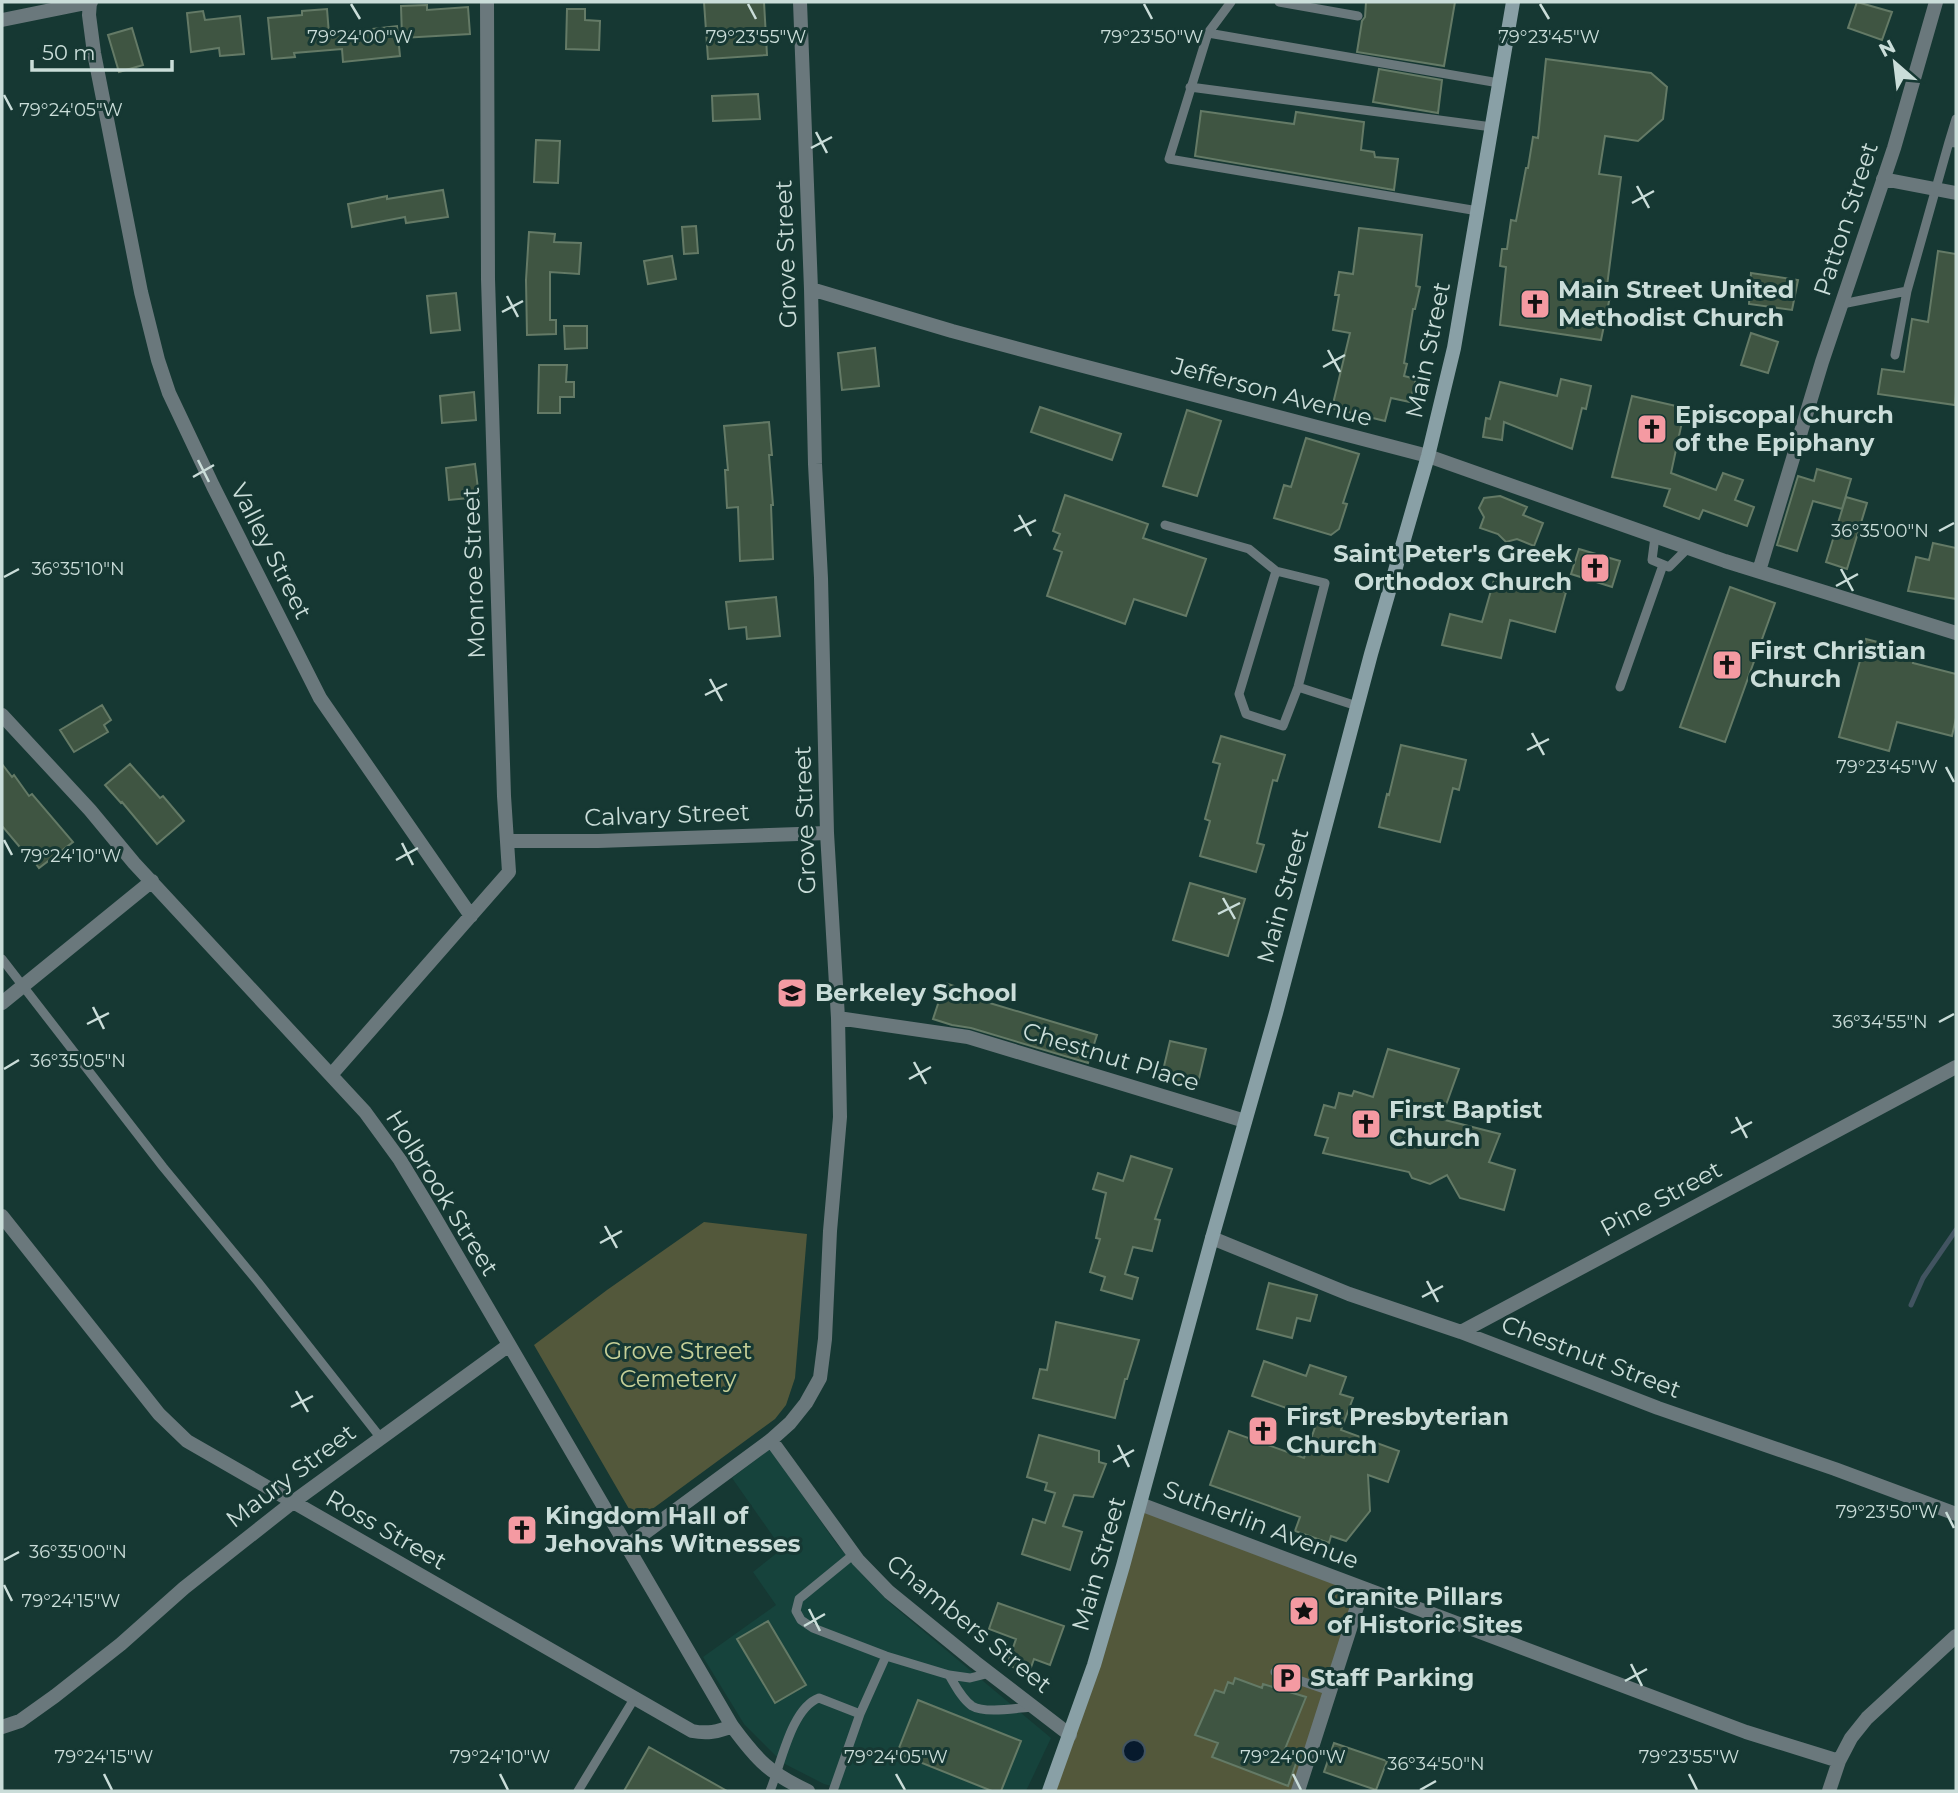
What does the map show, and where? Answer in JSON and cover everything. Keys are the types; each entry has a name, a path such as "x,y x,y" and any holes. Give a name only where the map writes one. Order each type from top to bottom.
{"main road":[{"name":"Main Street","path":"1049,1791 1094,1665 1140,1504 1357,706 1428,456 1454,348 1513,2"}],"street":[{"path":"2,20 90,2"},
{"name":"Valley Street","path":"90,2 94,53 141,292 169,393 320,698 471,916"},
{"name":"Monroe Street","path":"331,1075 509,872 504,796 488,266 487,2"},
{"name":"Grove Street","path":"627,1546 771,1440 790,1423 806,1403 820,1378 825,1339 830,1231 841,1117 827,833 800,2"},
{"name":"Patton Street","path":"1759,571 1936,2"},
{"path":"1883,179 1956,193"},
{"name":"Jefferson Avenue","path":"811,289 952,331 1428,456 1655,537 1956,633"},
{"name":"Holbrook Street","path":"2,715 365,1112 400,1160 732,1726"},
{"name":"Calvary Street","path":"508,841 598,841 827,833"},
{"path":"2,1003 152,881"},
{"name":"Chestnut Place","path":"838,1018 968,1037 1245,1121"},
{"name":"Pine Street","path":"1461,1332 1956,1067"},
{"name":"Ross Street","path":"2,1216 159,1415 187,1441 692,1731 705,1734 732,1726"},
{"name":"Chestnut Street","path":"1212,1238 1349,1294 1461,1332 1658,1408 1956,1514"},
{"name":"Maury Street","path":"2,1727 20,1721 55,1696 184,1588 293,1502 509,1345"},
{"name":"Chambers Street","path":"771,1440 854,1554 903,1605 1070,1735"},
{"name":"Sutherlin Avenue","path":"1140,1504 1746,1732 1839,1761"},
{"path":"1298,1791 1363,1588"},
{"path":"1829,1791 1839,1761 1851,1738 1867,1718 1956,1636"},
{"path":"732,1726 752,1753 777,1775 807,1791"}],"lane":[{"path":"1231,2 1208,33 1169,159 1478,211"},
{"path":"1279,2 1358,16"},
{"path":"1208,33 1499,83"},
{"path":"1190,87 1492,127"},
{"path":"1895,355 1906,291 1935,189 1952,143 1956,119"},
{"path":"1842,304 1906,291"},
{"path":"1165,525 1249,549 1276,571 1325,583 1298,687 1283,726 1247,714 1239,694 1276,571"},
{"path":"1655,537 1652,560 1663,565 1670,567 1688,548"},
{"path":"1620,687 1663,565"},
{"path":"1298,687 1357,706"},
{"path":"2,959 155,1156 380,1437"},
{"path":"854,1554 799,1600 796,1611 801,1620 819,1630 886,1656 948,1675 970,1678 990,1674"},
{"path":"833,1791 860,1714 886,1656"},
{"path":"1275,1672 1331,1691"},
{"path":"948,1675 974,1707 993,1710 1033,1707"},
{"path":"770,1791 795,1720 810,1701 819,1698 860,1714"},
{"path":"578,1791 634,1699"}],"shaded area":[{"path":"770,1449 836,1543 891,1604 1051,1738 1026,1791 849,1791 824,1784 783,1763 744,1724 703,1657 776,1605 753,1572 782,1549 732,1478"}],"green space":[{"name":"Grove Street Cemetery","path":"704,1222 807,1234 795,1378 786,1405 775,1419 636,1521 534,1345"},
{"path":"1140,1504 1363,1588 1304,1791 1049,1791"}],"water":[{"path":"1130,1740 1138,1740 1145,1747 1145,1755 1138,1762 1130,1762 1123,1755 1123,1747"}],"building":[{"path":"704,2 764,2 767,55 708,59"},
{"path":"1366,2 1455,2 1444,66 1357,52"},
{"path":"1857,2 1892,12 1882,40 1848,28"},
{"path":"427,5 427,10 468,7 470,34 402,38 401,6"},
{"path":"327,9 329,34 397,26 400,56 343,62 342,49 294,53 295,57 272,59 268,18 302,15 302,11"},
{"path":"567,9 585,9 585,20 600,21 599,50 566,49"},
{"path":"203,11 205,20 240,16 244,54 220,56 219,48 191,52 187,13"},
{"path":"132,28 143,65 119,72 108,35"},
{"path":"1546,59 1651,73 1667,87 1663,119 1638,141 1605,136 1599,174 1621,177 1607,286 1612,287 1601,340 1500,325 1506,267 1500,266 1502,249 1507,249 1511,220 1516,221 1533,137 1538,138"},
{"path":"1379,69 1442,80 1438,113 1373,102"},
{"path":"758,94 760,119 713,121 712,96"},
{"path":"1201,111 1294,124 1296,112 1364,122 1361,150 1374,152 1375,157 1398,159 1394,190 1195,156"},
{"path":"536,140 560,141 558,183 534,182"},
{"path":"443,190 448,217 406,223 405,217 352,227 348,204 387,196 387,199"},
{"path":"696,226 698,253 684,254 682,227"},
{"path":"1359,228 1422,235 1416,286 1420,287 1413,309 1404,363 1407,364 1404,376 1416,379 1410,402 1391,398 1385,421 1332,408 1350,333 1333,330 1339,295 1335,295 1339,272 1353,274"},
{"path":"529,232 555,234 554,242 581,243 579,274 550,272 550,320 556,320 556,334 527,335"},
{"path":"1938,251 1956,254 1955,405 1878,394 1882,369 1904,372 1912,319 1928,322"},
{"path":"672,256 676,279 648,284 644,261"},
{"path":"1751,273 1798,280 1792,310 1749,304"},
{"path":"456,293 460,330 431,333 427,296"},
{"path":"564,326 587,326 587,348 565,349"},
{"path":"1751,333 1778,342 1768,373 1741,365"},
{"path":"875,348 879,386 842,390 838,353"},
{"path":"539,365 567,365 566,382 574,382 574,397 560,397 560,413 538,413"},
{"path":"1561,379 1591,386 1586,409 1582,408 1572,449 1504,422 1502,440 1483,437 1486,418 1490,419 1500,382 1557,396"},
{"path":"474,392 476,420 442,423 440,396"},
{"path":"1632,396 1685,408 1671,473 1716,490 1723,473 1743,480 1735,500 1754,507 1747,526 1703,510 1699,519 1664,506 1670,489 1612,477"},
{"path":"1040,407 1121,434 1112,460 1031,432"},
{"path":"1187,410 1221,421 1197,496 1163,486"},
{"path":"769,422 773,559 740,561 738,507 727,508 725,470 728,470 724,426"},
{"path":"1306,438 1359,454 1343,503 1347,504 1339,529 1331,535 1274,518 1284,485 1291,487"},
{"path":"475,464 479,497 449,500 446,468"},
{"path":"1817,469 1851,479 1842,509 1813,501 1797,551 1777,545 1798,476 1814,481"},
{"path":"1065,495 1148,524 1143,538 1206,559 1186,616 1134,599 1125,624 1047,596 1062,552 1054,549 1060,534 1053,531"},
{"path":"1500,496 1527,507 1523,515 1543,523 1534,546 1517,539 1506,542 1498,534 1480,528 1484,517 1479,508 1484,498"},
{"path":"1846,497 1867,503 1847,569 1826,562"},
{"path":"1933,543 1956,548 1956,599 1908,591 1916,557 1929,560"},
{"name":"Saint Peter's Greek Orthodox Church","path":"1579,549 1620,561 1612,587 1571,574"},
{"path":"1496,573 1566,592 1555,632 1510,620 1501,658 1442,645 1450,614 1482,622"},
{"name":"First Christian Church","path":"1730,587 1775,603 1725,742 1680,727"},
{"path":"776,597 780,636 747,639 746,627 729,629 726,602"},
{"path":"1866,639 1916,652 1913,663 1956,674 1956,718 1952,736 1897,722 1889,751 1839,737"},
{"path":"102,705 111,720 104,725 108,732 74,752 60,730"},
{"path":"1221,736 1285,755 1277,781 1273,780 1257,843 1264,845 1256,872 1200,856 1210,821 1205,819 1220,764 1213,762"},
{"path":"1401,745 1466,760 1459,790 1453,788 1440,842 1379,827"},
{"path":"2,764 73,842 39,868 2,826"},
{"path":"130,764 184,821 157,844 105,785"},
{"path":"1190,883 1245,899 1228,956 1173,940"},
{"path":"945,983 975,993 973,998 1097,1035 1088,1063 933,1019"},
{"path":"1170,1041 1206,1049 1197,1087 1161,1079"},
{"path":"1388,1049 1459,1069 1441,1119 1500,1134 1489,1162 1515,1170 1504,1210 1460,1198 1447,1175 1430,1184 1412,1178 1409,1172 1323,1153 1328,1138 1315,1135 1324,1105 1335,1108 1339,1093 1352,1096 1354,1091 1373,1097"},
{"path":"1131,1156 1172,1169 1155,1219 1160,1220 1152,1251 1133,1247 1125,1274 1138,1278 1132,1299 1101,1290 1105,1277 1090,1272 1100,1239 1096,1238 1106,1193 1093,1189 1098,1173 1123,1181"},
{"path":"1269,1283 1317,1295 1310,1321 1297,1318 1292,1338 1257,1329"},
{"path":"1056,1322 1139,1340 1115,1418 1033,1398 1040,1369 1047,1370"},
{"path":"1264,1361 1306,1376 1310,1365 1346,1377 1340,1394 1353,1398 1341,1430 1399,1451 1388,1482 1368,1475 1370,1511 1346,1541 1331,1536 1329,1543 1295,1531 1300,1517 1210,1485 1229,1431 1304,1458 1318,1419 1252,1396"},
{"path":"1039,1435 1099,1451 1099,1462 1106,1464 1093,1497 1074,1495 1063,1526 1082,1532 1070,1570 1022,1554 1033,1519 1045,1523 1055,1493 1045,1490 1047,1483 1027,1477"},
{"path":"998,1603 1064,1626 1050,1665 1034,1659 1029,1673 1007,1665 1016,1639 989,1629"},
{"path":"768,1621 806,1685 775,1703 737,1639"},
{"path":"1235,1678 1262,1688 1263,1684 1306,1697 1285,1749 1299,1755 1288,1786 1212,1757 1218,1743 1195,1735 1215,1690 1224,1693 1228,1682 1233,1684"},
{"path":"918,1700 1021,1741 1001,1791 992,1791 897,1753"},
{"path":"1334,1743 1387,1761 1376,1790 1324,1772"},
{"path":"649,1747 727,1791 624,1791"}],"waterway":[{"path":"1911,1305 1923,1278 1956,1230"}],"place":[{"name":"Main Street United Methodist Church","path":"1535,304"},
{"name":"Episcopal Church of the Epiphany","path":"1652,429"},
{"name":"Saint Peter's Greek Orthodox Church","path":"1595,568"},
{"name":"First Christian Church","path":"1727,665"},
{"name":"Berkeley School","path":"792,993"},
{"name":"First Baptist Church","path":"1366,1124"},
{"name":"First Presbyterian Church","path":"1263,1431"},
{"name":"Kingdom Hall of Jehovahs Witnesses","path":"522,1530"},
{"name":"Granite Pillars of Historic Sites","path":"1304,1611"},
{"name":"Staff Parking","path":"1287,1678"}]}
